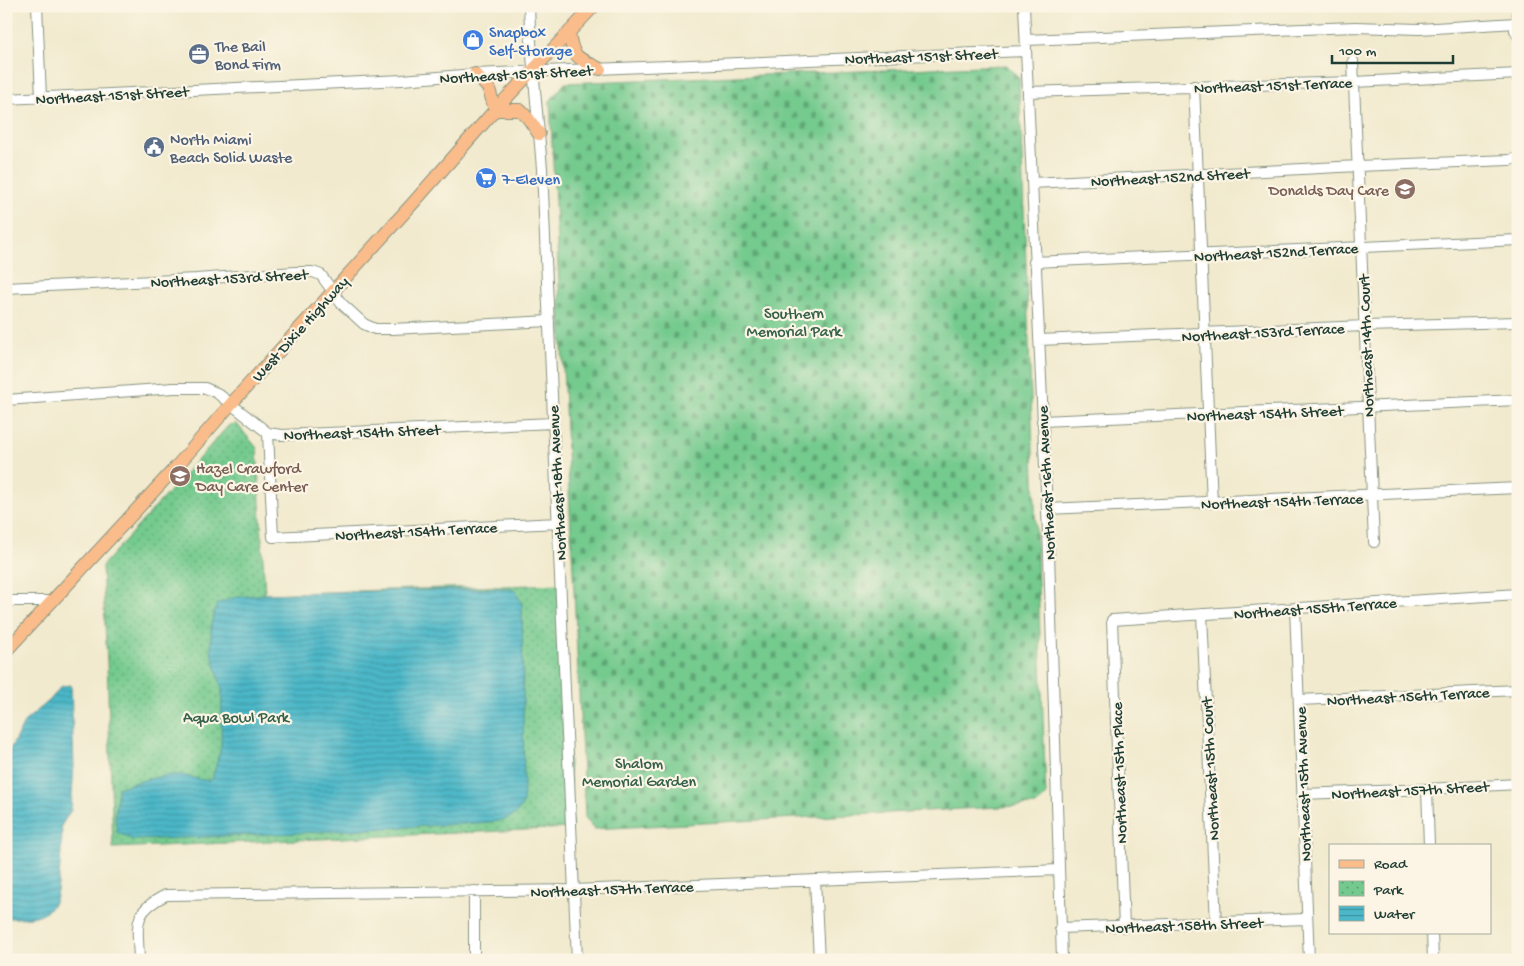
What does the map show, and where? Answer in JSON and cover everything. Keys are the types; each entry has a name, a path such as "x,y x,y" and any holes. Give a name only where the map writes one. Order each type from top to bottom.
{"main road":[{"name":"West Dixie Highway","path":"6,651 176,467 495,110 594,6"},
{"path":"569,32 574,54 600,69"},
{"path":"475,74 489,89 495,110 520,110 539,134"}],"street":[{"path":"37,6 41,97"},
{"name":"Northeast 18th Avenue","path":"529,6 532,72 539,134 549,321 577,960"},
{"name":"Northeast 16th Avenue","path":"1024,6 1034,262 1047,510 1062,960"},
{"path":"1026,40 1355,27 1420,29 1503,25 1517,29 1516,6"},
{"name":"Northeast 151st Street","path":"6,99 402,80 475,74 1026,51"},
{"name":"Northeast 14th Court","path":"1353,61 1374,542"},
{"name":"Northeast 151st Terrace","path":"1028,92 1354,82 1518,74"},
{"path":"1194,86 1212,503"},
{"name":"Northeast 152nd Street","path":"1032,183 1198,176 1518,158"},
{"name":"Northeast 152nd Terrace","path":"1034,262 1518,240"},
{"name":"Northeast 153rd Street","path":"6,288 296,272 317,273 321,275 334,291 341,303 364,324 375,328 392,330 549,321"},
{"name":"Northeast 153rd Terrace","path":"1039,340 1365,326 1518,322"},
{"name":"Northeast 154th Street","path":"6,400 200,388 211,390 268,433 282,435 554,423"},
{"name":"Northeast 154th Street","path":"1042,421 1518,400"},
{"name":"Northeast 154th Terrace","path":"268,433 273,537 558,523"},
{"name":"Northeast 154th Terrace","path":"1047,510 1518,488"},
{"name":"Northeast 155th Terrace","path":"1112,620 1518,594"},
{"path":"6,601 52,601"},
{"name":"Northeast 15th Avenue","path":"1295,608 1309,960"},
{"name":"Northeast 15th Court","path":"1202,614 1216,924"},
{"name":"Northeast 15th Place","path":"1112,620 1124,927"},
{"name":"Northeast 156th Terrace","path":"1299,700 1518,690"},
{"name":"Northeast 157th Street","path":"1303,794 1518,784"},
{"path":"1426,789 1428,844"},
{"name":"Northeast 157th Terrace","path":"139,960 138,926 140,914 148,904 166,895 574,890 1059,870"},
{"path":"815,880 819,960"},
{"path":"474,891 474,960"},
{"name":"Northeast 158th Street","path":"1060,928 1216,924 1308,919"},
{"path":"1432,934 1432,960"}],"green space":[{"name":"Southern Memorial Park","path":"1007,65 1019,78 1046,796 1036,805 594,829 585,817 550,101 565,83"},
{"name":"Aqua Bowl Park","path":"237,424 257,448 265,594 561,584 572,828 113,848 102,566 229,425"}],"water":[{"path":"507,588 516,591 522,605 524,792 522,805 514,815 503,820 478,823 297,833 133,840 117,832 115,818 118,788 167,775 181,775 212,780 221,747 222,689 211,651 211,624 217,604 232,598 265,594"},
{"path":"71,685 74,766 71,810 61,826 58,884 54,902 47,911 36,916 6,918 6,757 25,721 49,701 62,686"}],"place":[{"name":"Snapbox Self-Storage","path":"473,40"},
{"name":"The Bail Bond Firm","path":"199,54"},
{"name":"North Miami Beach Solid Waste","path":"154,147"},
{"name":"7-Eleven","path":"486,178"},
{"name":"Donalds Day Care","path":"1405,189"},
{"name":"Hazel Crawford Day Care Center","path":"180,476"}],"park label":[{"name":"Shalom Memorial Garden","path":"639,771"}]}
